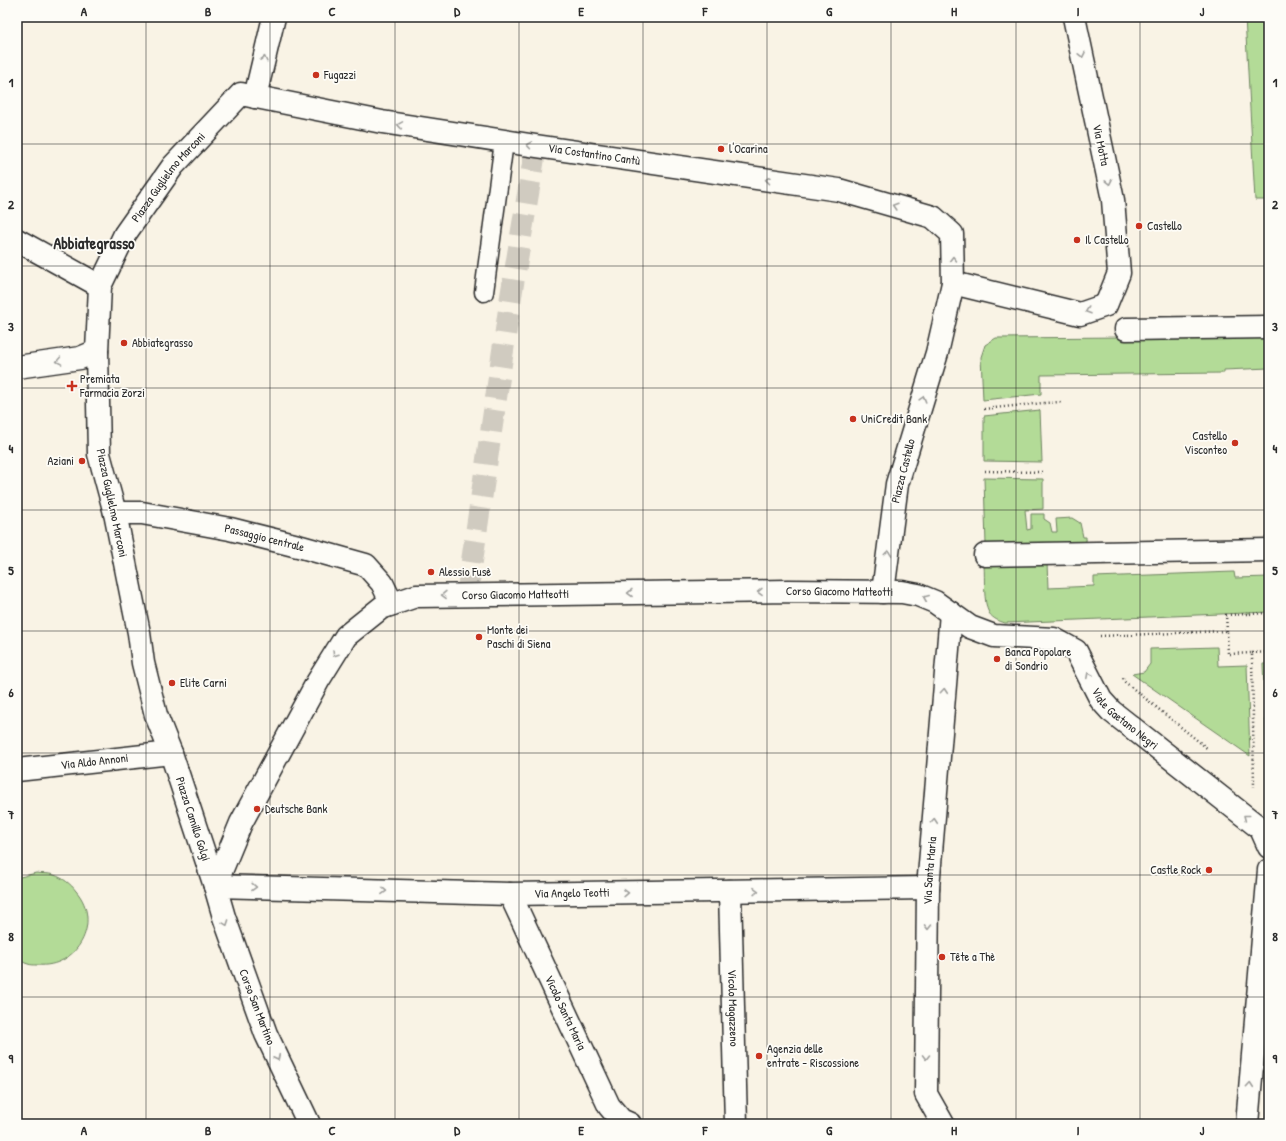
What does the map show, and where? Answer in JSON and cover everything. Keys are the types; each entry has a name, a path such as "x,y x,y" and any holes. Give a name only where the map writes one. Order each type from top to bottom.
{"street":[{"path":"255,96 274,17"},
{"name":"Via Motta","path":"953,283 1080,314 1106,305 1119,273 1113,200 1074,17"},
{"name":"Piazza Guglielmo Marconi","path":"172,753 156,715 142,663 139,633 115,513 99,454 97,351 100,286 125,234 173,166 241,94 255,96"},
{"name":"Via Costantino Cantù","path":"255,96 382,122 504,142 839,190 932,217"},
{"name":"Piazza Castello","path":"882,592 897,484 937,353 953,283 952,234 932,217"},
{"path":"17,240 100,286"},
{"path":"1126,329 1269,327"},
{"path":"17,367 80,358 97,351"},
{"name":"Passaggio centrale","path":"115,513 142,513 230,529 366,565 382,583 392,604"},
{"path":"985,555 1269,550"},
{"name":"Corso Giacomo Matteotti","path":"215,886 241,823 318,681 346,636 381,608 392,604 416,596 902,592 918,595 935,602 970,627"},
{"name":"Via Santa Maria","path":"943,1124 926,1094 928,888 950,613"},
{"name":"Viale Gaetano Negri","path":"970,627 994,636 1054,639 1076,651 1101,700 1111,711 1261,829 1269,847"},
{"name":"Via Aldo Annoni","path":"17,770 172,753"},
{"name":"Piazza Camillo Golgi","path":"172,753 215,886"},
{"path":"1247,1124 1269,870"},
{"name":"Via Angelo Teotti","path":"215,886 510,894 928,888"},
{"name":"Corso San Martino","path":"215,886 224,917 266,1034 309,1124"},
{"name":"Vicolo Magazzeno","path":"730,891 736,1124"},
{"name":"Vicolo Santa Maria","path":"510,894 609,1106 621,1120 630,1124"}],"lane":[{"path":"484,292 504,142"}],"path":[{"path":"984,409 1063,402"},
{"path":"984,471 1042,472"},
{"path":"1269,613 1226,615 1228,654 1269,652"},
{"path":"1100,636 1227,630"},
{"path":"1252,653 1254,787"}],"green space":[{"path":"1245,17 1269,17 1269,200 1255,200"},
{"path":"1269,334 1269,368 1224,370 1224,373 1041,375 1041,394 983,400 981,357 985,345 996,338"},
{"path":"1040,410 1042,462 984,461 984,416"},
{"path":"984,478 1043,479 1043,509 1025,510 1027,530 1031,529 1031,514 1044,514 1044,519 1050,523 1052,532 1057,532 1056,519 1072,518 1080,523 1083,537 1086,537 1086,542 986,545"},
{"path":"1047,563 1048,588 1094,586 1094,577 1234,572 1235,578 1269,577 1269,612 1005,623 996,620 989,613 986,603 984,565"},
{"path":"1217,647 1218,666 1247,665 1250,756 1132,674 1144,672 1150,664 1150,649"},
{"path":"1263,664 1269,664 1269,756 1267,756"},
{"path":"36,873 54,875 69,884 84,903 87,916 86,929 82,941 74,952 64,959 51,964 31,965 17,959 17,880 20,877"}],"tunnel":[{"path":"467,595 511,296 536,146"}],"place":[{"name":"Fugazzi","path":"316,75"},
{"name":"l'Ocarina","path":"721,149"},
{"name":"Castello","path":"1139,226"},
{"name":"Il Castello","path":"1077,240"},
{"name":"Abbiategrasso","path":"124,343"},
{"name":"Premiata Farmacia Zorzi","path":"72,386"},
{"name":"UniCredit Bank","path":"853,419"},
{"name":"Castello Visconteo","path":"1235,443"},
{"name":"Aziani","path":"82,461"},
{"name":"Alessio Fusè","path":"431,572"},
{"name":"Monte dei Paschi di Siena","path":"479,637"},
{"name":"Banca Popolare di Sondrio","path":"997,659"},
{"name":"Elite Carni","path":"172,683"},
{"name":"Deutsche Bank","path":"257,809"},
{"name":"Castle Rock","path":"1209,870"},
{"name":"Tête a Thè","path":"942,957"},
{"name":"Agenzia delle entrate - Riscossione","path":"759,1056"}],"district":[{"name":"Abbiategrasso","path":"94,243"}]}
